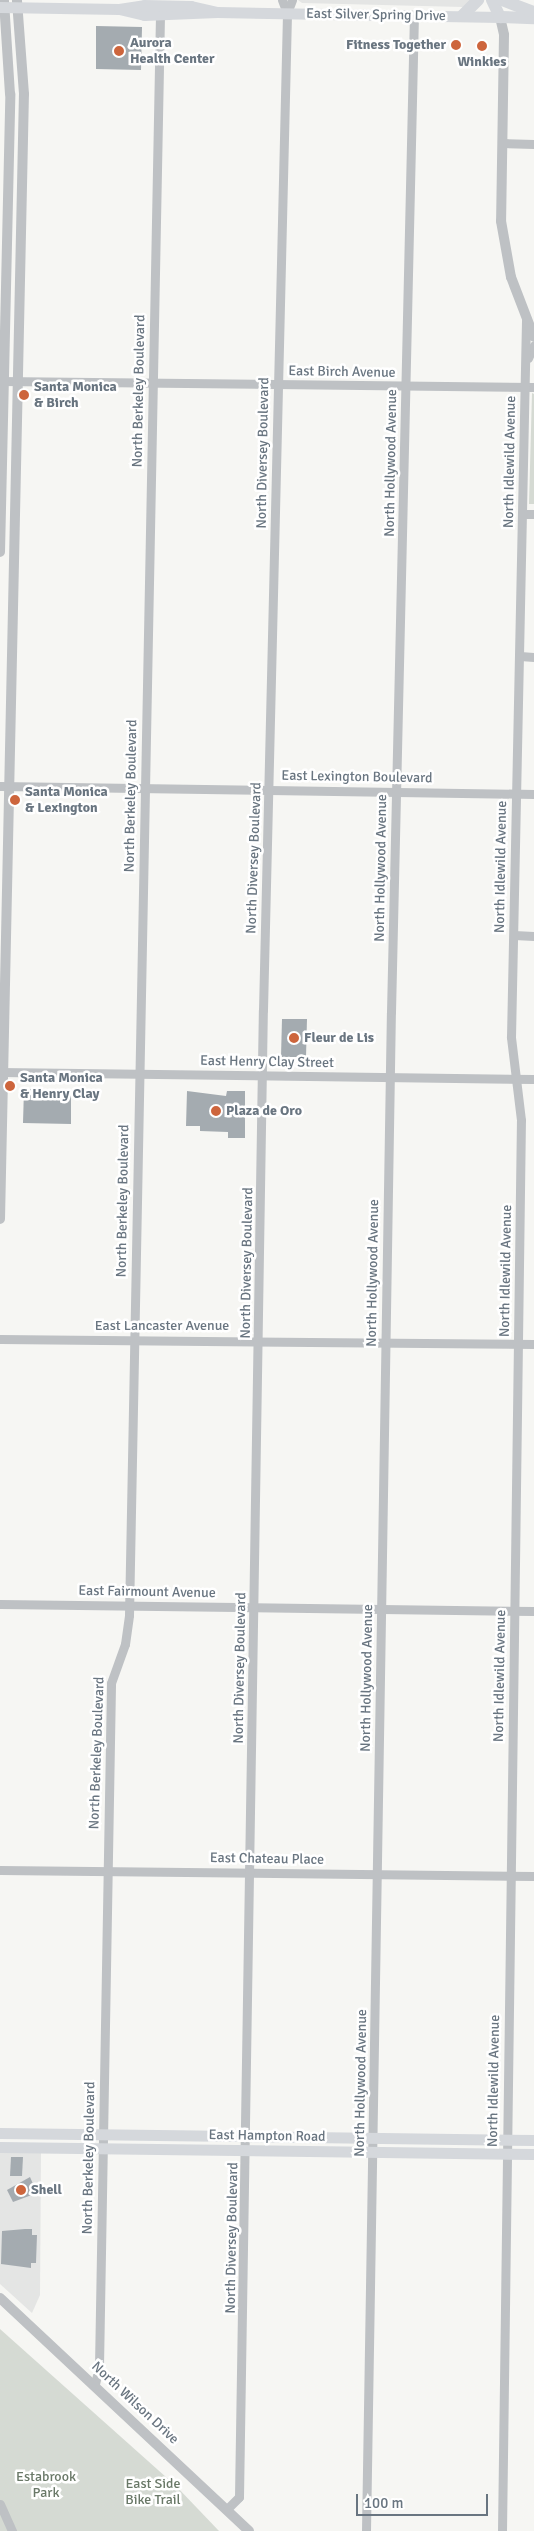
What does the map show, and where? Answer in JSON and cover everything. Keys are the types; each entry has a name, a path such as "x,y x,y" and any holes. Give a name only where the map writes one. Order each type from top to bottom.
{"main road":[{"path":"462,16 478,0"},
{"path":"492,0 500,17"},
{"path":"502,0 534,12"},
{"name":"East Silver Spring Drive","path":"3,5 17,4 119,10 160,15 217,12 534,18"},
{"name":"East Silver Spring Drive","path":"119,10 144,5 191,6 217,12"},
{"name":"East Hampton Road","path":"0,2133 534,2140"},
{"path":"29,2133 29,2147"},
{"name":"East Hampton Road","path":"0,2147 534,2154"}],"street":[{"path":"282,0 287,13"},
{"path":"287,13 292,0"},
{"path":"0,1219 5,786 18,380 24,94 17,4"},
{"path":"0,552 2,381 10,94 3,5"},
{"name":"North Diversey Boulevard","path":"227,2509 239,2497 248,2150 250,1873 256,1608 263,1076 287,13"},
{"name":"North Berkeley Boulevard","path":"95,2384 99,2366 111,1683 125,1644 129,1606 160,15"},
{"name":"North Hollywood Avenue","path":"366,2531 383,1609 390,1077 414,15"},
{"name":"North Idlewild Avenue","path":"500,17 504,34 501,221 511,277 526,320 525,368 529,387 522,514 511,1037 521,1120 502,2531"},
{"path":"503,144 534,144"},
{"path":"526,320 534,337"},
{"path":"525,368 534,345"},
{"name":"East Birch Avenue","path":"2,381 529,387"},
{"path":"522,514 534,514"},
{"path":"520,656 534,656"},
{"name":"East Lexington Boulevard","path":"5,786 534,794"},
{"path":"514,935 534,936"},
{"name":"East Henry Clay Street","path":"1,1072 534,1079"},
{"name":"East Lancaster Avenue","path":"0,1339 534,1344"},
{"name":"East Fairmount Avenue","path":"0,1604 534,1611"},
{"name":"East Chateau Place","path":"0,1870 534,1876"},
{"name":"North Wilson Drive","path":"0,2298 95,2384 249,2531"},
{"path":"0,2504 12,2531"}],"shaded area":[{"path":"298,0 474,0 463,7 302,3"},
{"path":"41,2150 40,2295 32,2313 0,2284 0,2151"}],"green space":[{"path":"532,393 534,394 534,504 529,504"},
{"path":"0,2329 176,2486 219,2531 0,2531"}],"building":[{"name":"Aurora Health Center","path":"96,26 142,27 141,70 96,69"},
{"name":"Fleur de Lis","path":"282,1019 307,1019 306,1057 281,1057"},
{"path":"24,1089 71,1090 71,1124 23,1123"},
{"name":"Plaza de Oro","path":"187,1091 226,1096 227,1091 245,1091 245,1138 228,1138 228,1132 200,1131 200,1126 186,1126"},
{"name":"Shell","path":"11,2157 23,2157 22,2176 10,2176"},
{"name":"Shell","path":"30,2177 37,2193 13,2202 7,2190"},
{"path":"32,2229 32,2235 37,2235 36,2263 31,2263 31,2268 1,2264 2,2231"}],"place":[{"name":"Fitness Together","path":"456,45"},
{"name":"Winkies","path":"482,46"},
{"name":"Aurora Health Center","path":"119,51"},
{"name":"Santa Monica & Birch","path":"24,395"},
{"name":"Santa Monica & Lexington","path":"15,800"},
{"name":"Fleur de Lis","path":"294,1038"},
{"name":"Santa Monica & Henry Clay","path":"10,1086"},
{"name":"Plaza de Oro","path":"216,1111"},
{"name":"Shell","path":"21,2190"}],"park label":[{"name":"Estabrook Park","path":"46,2486"},
{"name":"East Side Bike Trail","path":"153,2492"}]}
